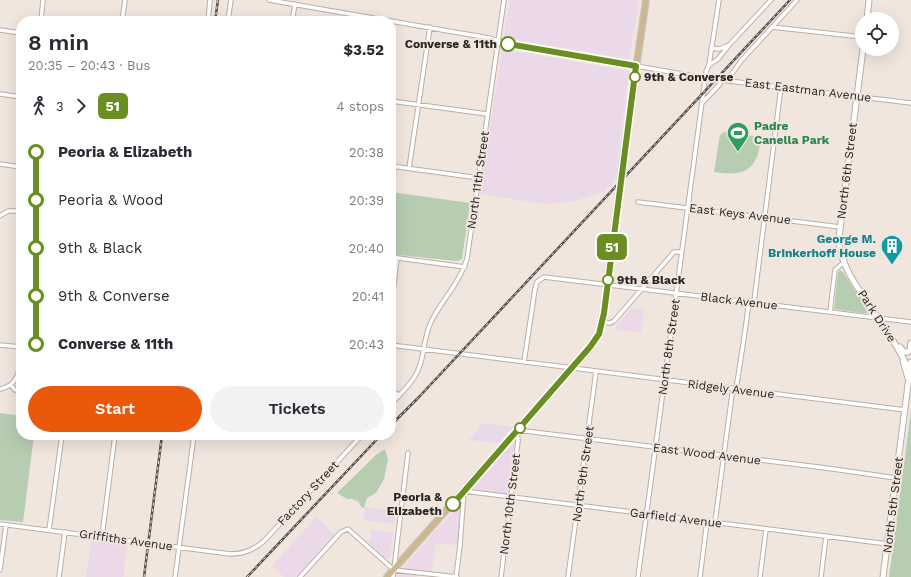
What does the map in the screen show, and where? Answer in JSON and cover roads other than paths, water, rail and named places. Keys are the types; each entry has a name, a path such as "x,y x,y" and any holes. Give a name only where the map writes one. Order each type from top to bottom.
{"main road":[{"path":"387,577 595,342 599,334 602,322 646,0"},
{"path":"868,12 869,0"},
{"name":"North 6th Street","path":"843,263 839,247 840,227 862,56"},
{"name":"Park Drive","path":"843,263 890,336 910,371"},
{"path":"890,336 905,352 910,350 911,343"},
{"path":"902,356 909,382"},
{"name":"North 5th Street","path":"883,577 911,362"}],"street":[{"path":"41,16 43,0"},
{"path":"123,16 125,0"},
{"path":"208,16 210,0"},
{"path":"229,16 231,0"},
{"name":"East Eastman Avenue","path":"269,0 362,16"},
{"name":"North 11th Street","path":"423,349 426,335 432,320 455,285 465,267 467,259 504,0"},
{"name":"North 8th Street","path":"638,577 705,78 707,69 710,65 719,0"},
{"path":"710,65 718,59 771,0"},
{"path":"730,81 732,73 741,61 797,0"},
{"path":"293,16 295,4"},
{"name":"East Eastman Avenue","path":"396,22 498,40 505,43 705,78 911,103"},
{"path":"410,168 430,27"},
{"path":"772,27 855,36"},
{"path":"0,30 16,32"},
{"path":"712,48 725,48 730,44"},
{"path":"702,102 720,84 721,80"},
{"path":"754,302 780,87"},
{"path":"0,94 16,96"},
{"path":"396,102 487,114"},
{"path":"0,164 16,166"},
{"path":"396,167 479,178"},
{"name":"East Keys Avenue","path":"638,202 840,227"},
{"path":"0,216 8,211 16,211"},
{"path":"602,322 610,323 614,321 674,252 682,252"},
{"path":"396,266 397,258 465,267"},
{"path":"830,312 835,270 843,263"},
{"name":"Black Avenue","path":"524,362 535,289 537,282 544,277 911,322"},
{"path":"715,522 732,394 736,389 749,302"},
{"path":"0,344 16,346"},
{"name":"Ridgely Avenue","path":"396,346 905,410"},
{"path":"396,399 416,376 420,366 423,349"},
{"name":"North 9th Street","path":"568,577 588,440 596,372"},
{"path":"2,388 11,385 16,379"},
{"path":"11,385 15,390"},
{"path":"396,393 399,396"},
{"name":"East Wood Avenue","path":"518,430 896,478"},
{"name":"North 10th Street","path":"501,577 518,441 518,430"},
{"path":"49,530 61,440"},
{"path":"102,536 114,440"},
{"path":"175,577 193,440"},
{"name":"Factory Street","path":"252,549 264,541 357,440"},
{"path":"393,577 394,558 408,453"},
{"path":"300,577 341,532 348,529 394,570 456,577 464,490"},
{"name":"Garfield Avenue","path":"464,490 888,544"},
{"path":"700,577 707,521"},
{"name":"Griffiths Avenue","path":"0,524 102,536 230,554 240,553 252,549"},
{"path":"0,570 6,524"},
{"path":"760,577 766,529"},
{"path":"59,577 65,532"},
{"path":"820,577 826,536"}],"railway":[{"path":"216,16 218,0"},
{"path":"396,420 790,0"},
{"path":"144,577 161,440"},
{"path":"247,577 376,440"}],"place":[{"name":"Converse & 11th","path":"508,44"},
{"name":"9th & Converse","path":"635,77"},
{"name":"Padre Canella Park","path":"738,152"},
{"name":"George M. Brinkerhoff House","path":"892,266"},
{"name":"9th & Black","path":"608,280"},
{"name":"Peoria & Elizabeth","path":"453,504"}]}
